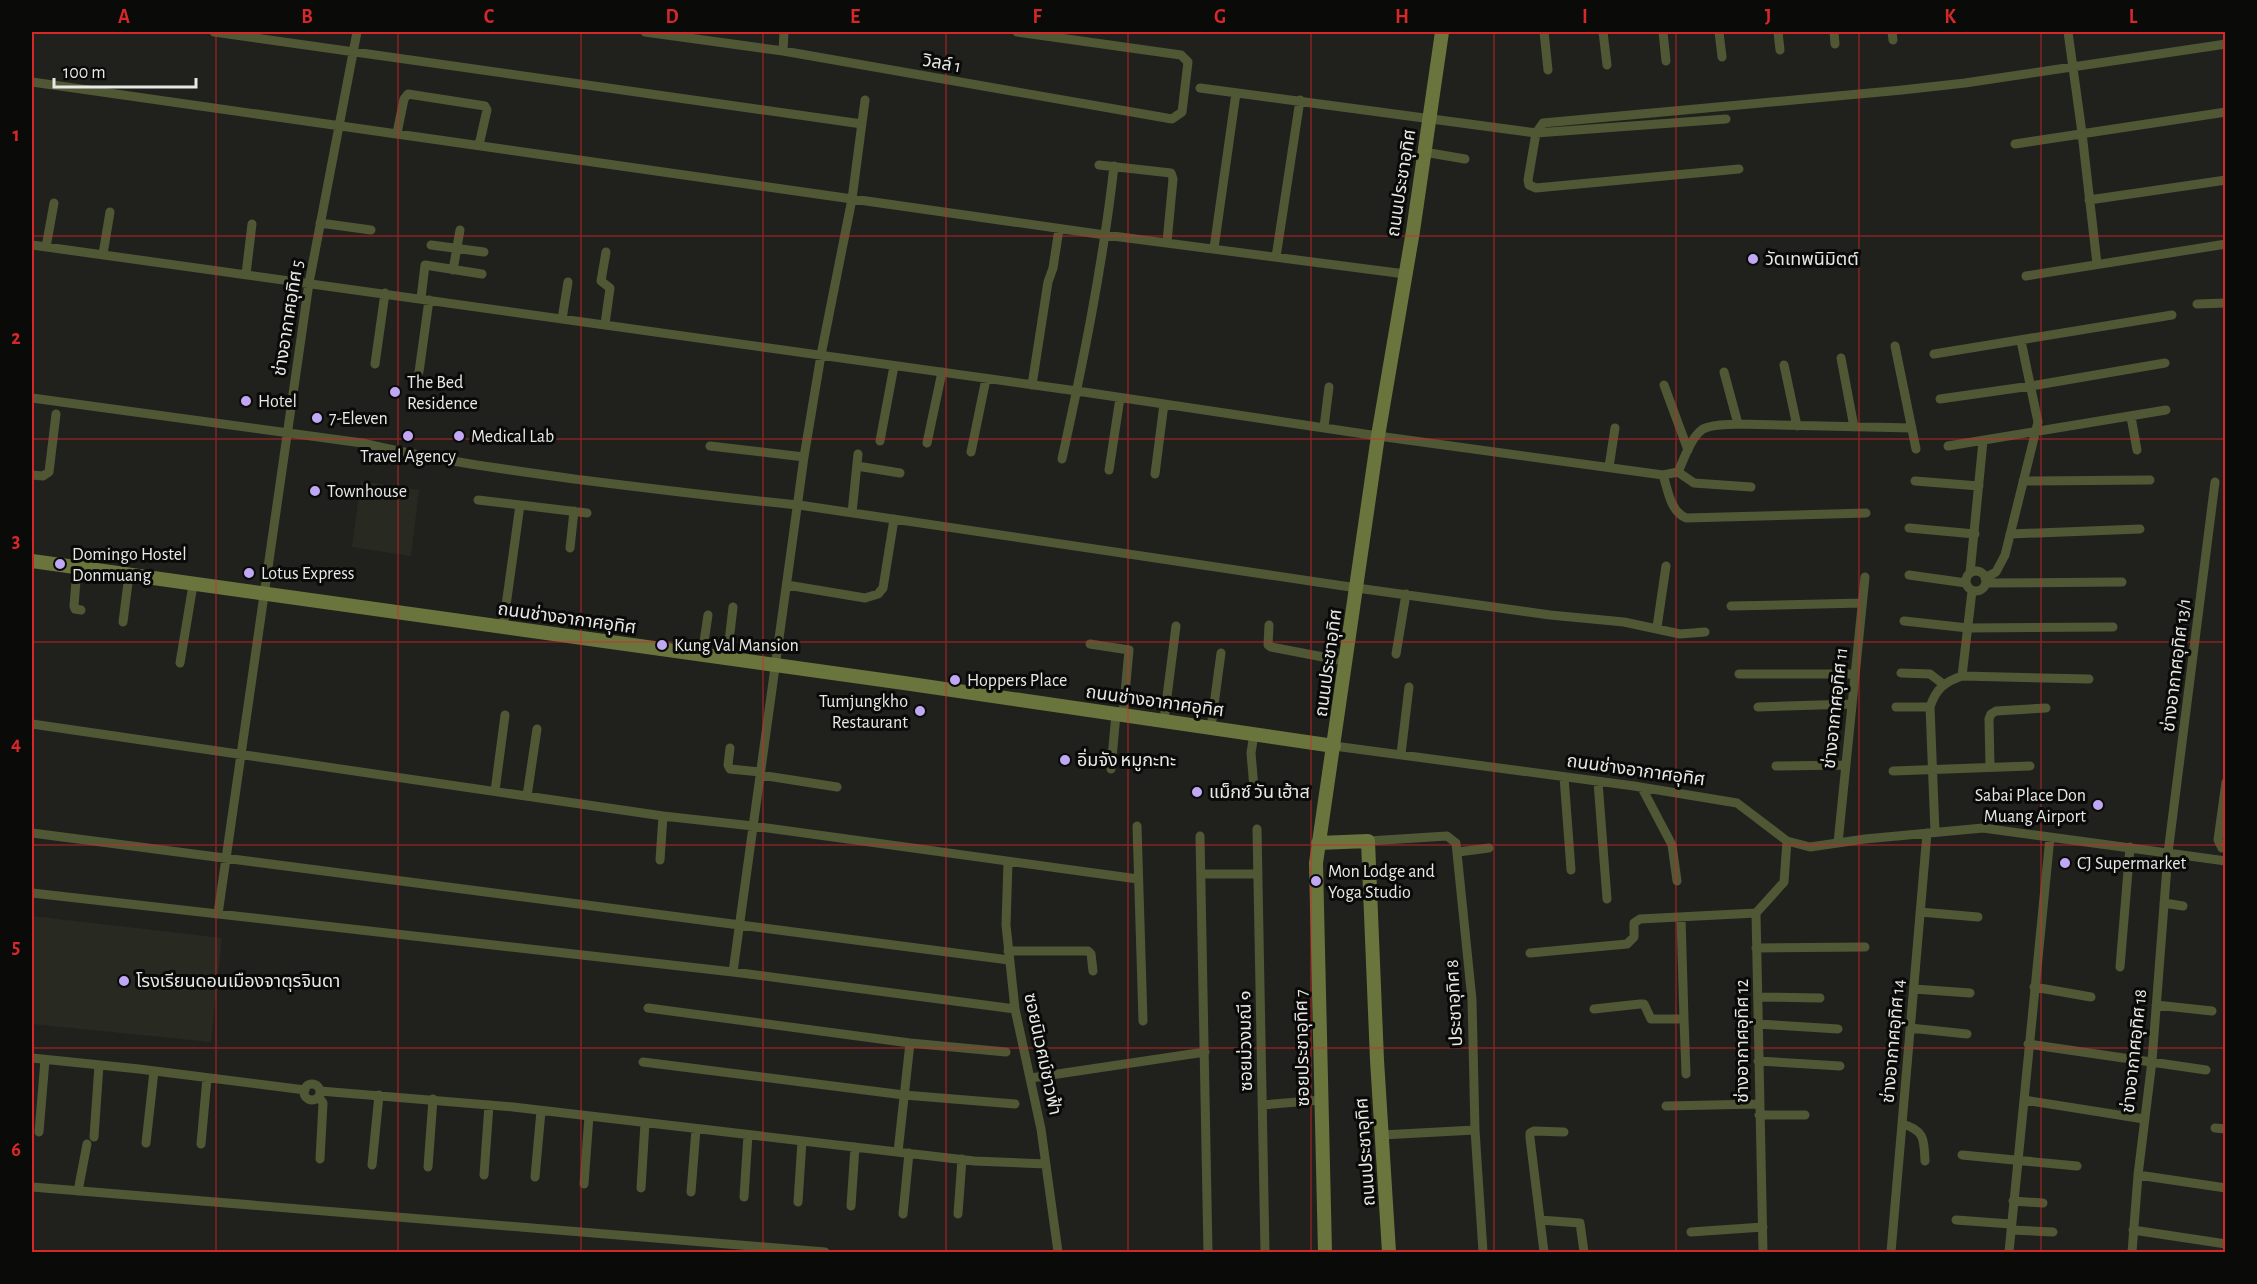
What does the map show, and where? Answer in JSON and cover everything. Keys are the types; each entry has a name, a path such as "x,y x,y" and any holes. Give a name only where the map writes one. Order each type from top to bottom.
{"street":[{"path":"214,32 862,124"},
{"name":"ช่างอากาศอุทิศ 5","path":"218,914 309,283 357,32"},
{"name":"วิลล์ 1","path":"645,32 783,51 1172,118 1182,112 1188,62 1181,55 1017,32"},
{"path":"783,51 784,32"},
{"name":"ถนนประชาอุทิศ","path":"1318,843 1378,436 1442,32"},
{"path":"1544,32 1548,70"},
{"path":"1603,32 1607,65"},
{"path":"1663,32 1666,61"},
{"path":"1719,32 1722,57"},
{"path":"1778,32 1780,50"},
{"path":"1834,32 1835,44"},
{"path":"2068,32 2097,264"},
{"path":"1739,169 1532,187 1528,180 1536,134 1543,123 1902,90 2226,44"},
{"path":"32,82 1059,229 1405,274"},
{"path":"1200,88 1536,134 1726,118"},
{"path":"1214,248 1236,93"},
{"path":"397,133 404,99 408,94 485,106 487,110 479,145"},
{"path":"733,972 804,457 821,355 852,199 865,100"},
{"path":"1276,257 1300,100"},
{"path":"2015,144 2226,112"},
{"path":"1424,152 1465,159"},
{"path":"1098,165 1171,173 1173,179 1167,242"},
{"path":"1062,459 1077,391 1105,235 1114,166"},
{"path":"2089,200 2226,180"},
{"path":"46,247 54,203"},
{"path":"103,254 110,212"},
{"path":"320,223 371,230"},
{"path":"246,274 252,225"},
{"path":"1032,385 1048,282 1053,268 1059,229"},
{"path":"453,270 460,230"},
{"path":"431,244 484,252"},
{"path":"2026,276 2226,244"},
{"path":"32,245 1077,391 1378,436 1663,475 1678,472 1694,483 1751,487"},
{"path":"604,324 610,288 602,281 606,252"},
{"path":"418,372 425,299 425,265 482,274"},
{"path":"562,319 568,282"},
{"path":"375,364 385,293"},
{"path":"2197,304 2226,303"},
{"path":"1934,354 2172,315"},
{"path":"1985,580 2000,566 2036,433 2037,409 2021,341"},
{"path":"1896,346 1916,449"},
{"path":"1841,358 1854,427"},
{"path":"1940,399 2165,363"},
{"path":"1784,365 1797,426"},
{"path":"880,441 894,366"},
{"path":"927,443 942,372"},
{"path":"1724,372 1738,424"},
{"path":"971,452 986,379"},
{"path":"1664,385 1688,450"},
{"path":"1324,427 1329,387"},
{"path":"32,398 362,443 394,451 526,472 799,505 1357,588 1657,627 1680,634 1705,632"},
{"path":"1109,470 1120,398"},
{"path":"1155,474 1164,404"},
{"path":"1948,446 2166,410"},
{"path":"32,475 43,476 49,472 56,414"},
{"path":"2131,417 2138,450"},
{"path":"1678,472 1688,450 1702,430 1710,427 1738,424 1912,428"},
{"path":"1609,467 1615,429"},
{"path":"1970,573 1983,441"},
{"path":"710,446 804,457"},
{"path":"852,513 858,454"},
{"path":"857,466 900,473"},
{"path":"1663,475 1672,505 1678,515 1686,518 1866,513"},
{"path":"2023,481 2150,480"},
{"path":"1915,481 1978,486"},
{"name":"ช่างอากาศอุทิศ 13/1","path":"2168,853 2215,482"},
{"path":"478,500 587,513"},
{"path":"503,627 520,505"},
{"path":"570,548 574,511"},
{"path":"787,585 865,598 878,594 883,588 894,519"},
{"path":"1909,528 1975,534"},
{"path":"2010,534 2140,529"},
{"name":"ถนนช่างอากาศอุทิศ","path":"32,561 1737,803 1787,841 1810,847 1983,828 2222,860"},
{"path":"1657,627 1666,566"},
{"path":"77,568 74,606 75,609 81,610"},
{"path":"1976,571 1982,573 1985,580 1983,588 1978,591 1968,588 1966,577 1970,573 1976,571"},
{"path":"123,622 129,575"},
{"path":"1909,575 1966,583"},
{"name":"ช่างอากาศอุทิศ 11","path":"1838,843 1865,577"},
{"path":"1985,580 2122,582"},
{"path":"180,663 193,585"},
{"path":"1962,676 1972,591"},
{"path":"1396,654 1406,594"},
{"path":"1731,606 1862,603"},
{"path":"727,658 733,607"},
{"path":"702,655 708,615"},
{"path":"1904,621 1968,628 2113,627"},
{"path":"1269,624 1268,645 1271,647 1344,661"},
{"path":"1164,720 1176,626"},
{"path":"1090,644 1129,650 1111,769"},
{"path":"1211,727 1221,653"},
{"path":"1901,673 1929,674 1943,684"},
{"path":"1739,674 1854,674"},
{"path":"1896,706 1930,707 1943,684 1962,676 2089,680"},
{"path":"1401,754 1409,687"},
{"path":"1758,706 1852,704"},
{"name":"ช่างอากาศอุทิศ 14","path":"1891,1252 1920,912 1931,833 1930,707"},
{"path":"1989,767 1989,719 1991,714 1996,711 2046,708"},
{"path":"495,791 505,715"},
{"path":"32,724 663,816 753,826 1138,879"},
{"path":"527,796 537,729"},
{"path":"1254,734 1251,753 1254,788"},
{"path":"730,748 728,765 730,769 837,788"},
{"path":"1776,766 1846,765"},
{"path":"1893,771 2030,766"},
{"path":"1564,777 1571,870"},
{"path":"1598,782 1607,899"},
{"path":"2222,860 2224,846 2218,840 2226,782"},
{"path":"1642,788 1672,845 1677,881"},
{"path":"660,860 663,816"},
{"path":"1137,826 1143,1020"},
{"name":"ซอยม่วงมณี ๑","path":"1257,829 1265,1252"},
{"path":"32,833 739,925 1008,955 1088,951 1091,954 1093,970"},
{"path":"1200,836 1208,1252"},
{"path":"1318,843 1447,836 1456,843 1458,852 1489,848"},
{"path":"2009,1252 2050,837"},
{"name":"ถนนประชาอุทิศ","path":"1368,841 1389,1252"},
{"path":"1530,953 1627,944 1634,937 1636,921 1756,913 1784,882 1787,841"},
{"name":"ซอยประชาอุทิศ 7","path":"1318,843 1316,863 1325,1252"},
{"path":"2120,967 2130,848"},
{"name":"ประชาอุทิศ 8","path":"1458,852 1472,1000 1474,1130 1483,1252"},
{"name":"ช่างอากาศอุทิศ 18","path":"2132,1252 2138,1174 2152,1061 2168,853"},
{"name":"ซอยนิเวศม์ชาวฟ้า","path":"1008,862 1006,925 1008,955 1015,1009 1031,1078 1046,1164 1058,1252"},
{"path":"1201,874 1258,874"},
{"path":"32,893 733,972 1015,1009"},
{"path":"2164,903 2183,906"},
{"path":"1920,912 1978,917"},
{"name":"ช่างอากาศอุทิศ 12","path":"1756,913 1759,998 1758,1104 1763,1252"},
{"path":"1681,918 1686,1074"},
{"path":"1756,948 1864,947"},
{"path":"2034,987 2091,997"},
{"path":"1914,989 1970,993"},
{"path":"1759,998 1820,998"},
{"path":"1594,1009 1644,1004 1651,1019 1684,1019"},
{"path":"2156,1005 2212,1011"},
{"path":"648,1008 910,1043 1006,1052"},
{"path":"1758,1024 1838,1029"},
{"path":"1910,1028 1967,1034"},
{"path":"898,1152 910,1043"},
{"path":"2028,1044 2206,1070"},
{"path":"1031,1078 1205,1052"},
{"path":"32,1058 305,1090 311,1084 319,1087 323,1103 320,1159"},
{"path":"39,1132 45,1059"},
{"path":"1758,1061 1840,1066"},
{"path":"643,1062 904,1095 1015,1104"},
{"path":"78,1191 90,1140 99,1065"},
{"path":"146,1143 154,1071"},
{"path":"201,1144 207,1078"},
{"path":"320,1094 433,1099 962,1160 1046,1164"},
{"path":"372,1165 379,1095"},
{"path":"428,1167 433,1099"},
{"path":"1262,1105 1322,1100"},
{"path":"2024,1100 2144,1119"},
{"path":"1666,1106 1758,1104"},
{"path":"484,1175 489,1105"},
{"path":"535,1178 541,1111"},
{"path":"1759,1115 1804,1115"},
{"path":"584,1184 589,1116"},
{"path":"641,1188 645,1123"},
{"path":"1902,1124 1919,1132 1924,1140 1925,1161"},
{"path":"2215,1128 2226,1129"},
{"path":"691,1192 696,1129"},
{"path":"1382,1135 1474,1130"},
{"path":"1544,1252 1530,1133 1534,1131 1564,1132"},
{"path":"744,1197 748,1135"},
{"path":"798,1202 802,1141"},
{"path":"851,1206 855,1147"},
{"path":"903,1214 909,1153"},
{"path":"1962,1155 2076,1166"},
{"path":"958,1214 962,1160"},
{"path":"2138,1174 2226,1188"},
{"path":"32,1187 825,1252"},
{"path":"2013,1201 2043,1203"},
{"path":"1540,1220 1580,1223 1584,1252"},
{"path":"1956,1220 2053,1232"},
{"path":"1691,1232 1763,1227"},
{"path":"2133,1230 2226,1244"}],"shaded area":[{"path":"361,481 419,490 411,556 352,547"},
{"name":"โรงเรียนดอนเมืองจาตุรจินดา","path":"32,916 222,938 211,1042 32,1024"}],"place":[{"name":"วัดเทพนิมิตต์","path":"1753,259"},
{"name":"The Bed Residence","path":"395,392"},
{"name":"Hotel","path":"246,401"},
{"name":"7-Eleven","path":"317,418"},
{"name":"Travel Agency","path":"408,436"},
{"name":"Medical Lab","path":"459,436"},
{"name":"Townhouse","path":"315,491"},
{"name":"Domingo Hostel Donmuang","path":"60,564"},
{"name":"Lotus Express","path":"249,573"},
{"name":"Kung Val Mansion","path":"662,645"},
{"name":"Hoppers Place","path":"955,680"},
{"name":"Tumjungkho Restaurant","path":"920,711"},
{"name":"อิ่มจัง หมูกะทะ","path":"1065,760"},
{"name":"แม็กซ์ วัน เฮ้าส","path":"1197,792"},
{"name":"Sabai Place Don Muang Airport","path":"2098,805"},
{"name":"CJ Supermarket","path":"2065,863"},
{"name":"Mon Lodge and Yoga Studio","path":"1316,881"},
{"name":"โรงเรียนดอนเมืองจาตุรจินดา","path":"124,981"}]}
